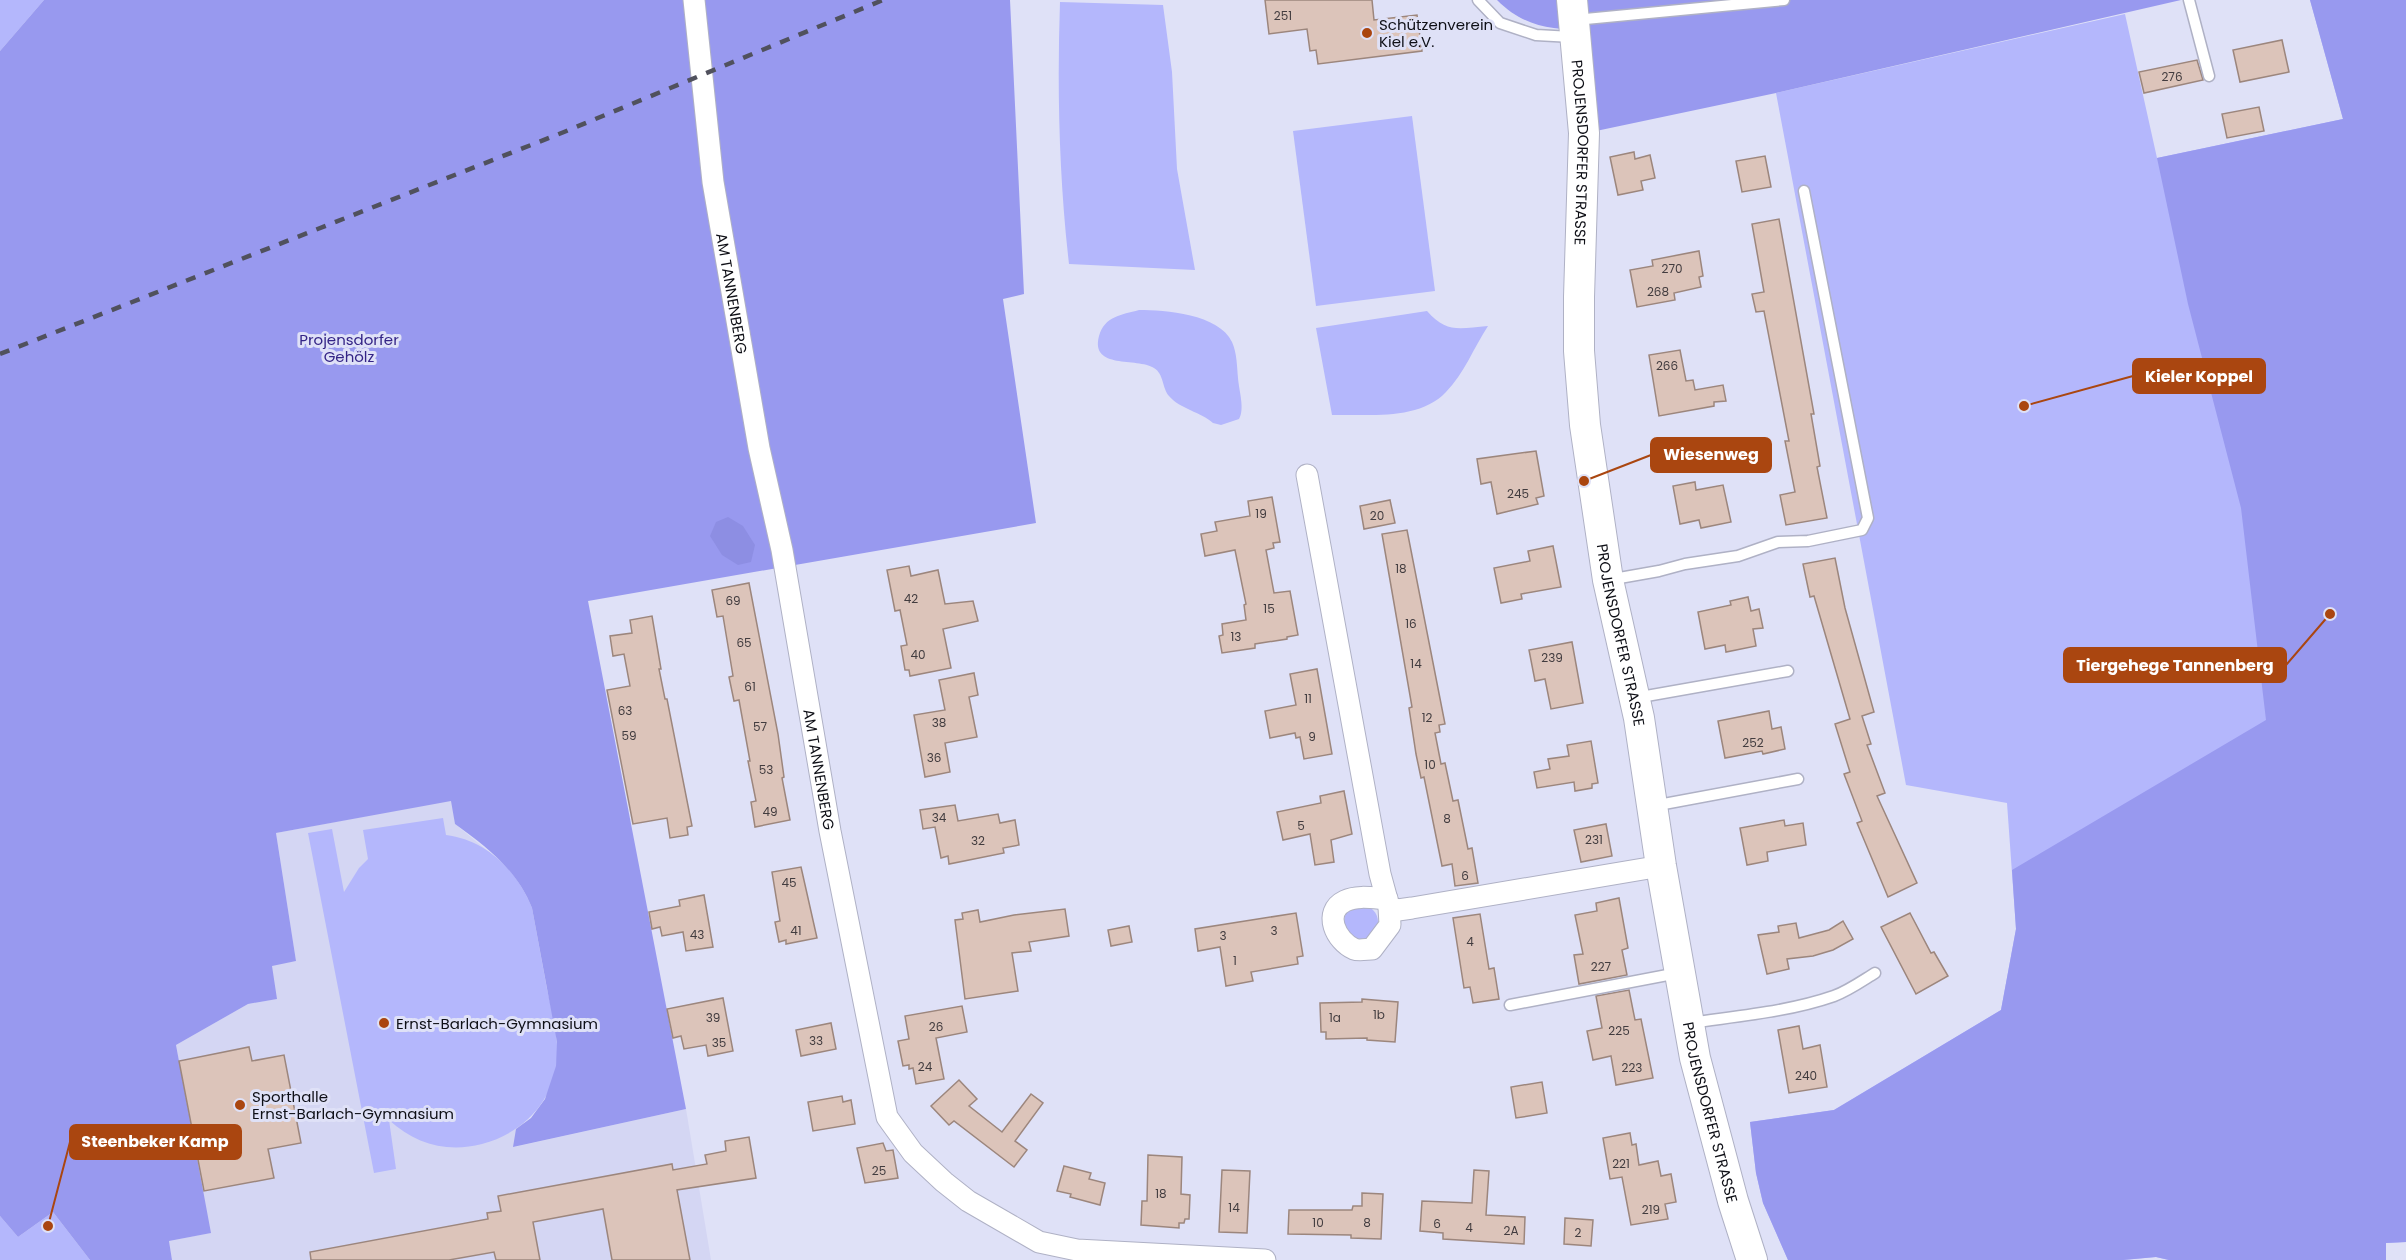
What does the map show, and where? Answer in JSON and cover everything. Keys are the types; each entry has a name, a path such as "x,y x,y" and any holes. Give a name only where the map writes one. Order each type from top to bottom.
{"street":[{"name":"AM TANNENBERG","path":"694,0 713,182 759,448 782,550 830,831 887,1117 913,1153 944,1182 968,1201 1039,1242 1077,1250 1265,1260"},
{"name":"PROJENSDORFER STRASSE","path":"1574,19 1584,134 1579,351 1585,425 1608,580 1635,698 1661,866 1695,1058 1733,1201 1752,1260"},
{"path":"1307,475 1380,874 1388,903 1398,910 1661,866"}],"lane":[{"path":"1478,0 1500,23 1536,35 1574,19 1784,0"},
{"path":"2190,0 2209,76"},
{"path":"1608,580 1738,556 1778,542 1808,541 1862,530 1868,518 1804,192"},
{"path":"1635,698 1788,671"},
{"path":"1653,806 1798,778"},
{"path":"1510,1005 1681,973"},
{"path":"1690,1023 1759,1012 1832,996 1846,991 1875,973"}],"shaded area":[{"path":"0,0 44,0 0,51"},
{"path":"2310,0 2406,0 2406,1242 2386,1243 2386,1260 2169,1260 2156,1257 2123,1260 1788,1260 1763,1203 1756,1173 1750,1122 1834,1110 2001,1010 2016,929 2007,803 1906,785 1776,93 2125,14 2157,158 2343,119"},
{"path":"1060,2 1163,5 1172,72 1177,169 1195,270 1069,264 1060,133"},
{"path":"1412,116 1435,291 1316,306 1293,131"},
{"path":"1139,310 1163,311 1190,316 1216,325 1225,333 1232,342 1236,355 1242,405 1239,419 1221,425 1213,423 1169,396 1160,374 1154,368 1117,361 1101,354 1098,347 1099,336 1105,324 1114,317"},
{"path":"1427,311 1441,323 1454,328 1488,326 1464,369 1446,392 1422,408 1408,412 1332,415 1316,328"},
{"path":"728,517 743,526 755,545 751,562 738,565 722,555 710,536 716,522"},
{"name":"Ernst-Barlach-Gymnasium","path":"452,800 455,824 505,865 557,1042 514,1147 686,1109 711,1260 172,1260 169,1241 210,1233 176,1045 248,1004 276,999 271,965 296,961 276,833"},
{"path":"443,818 446,835 475,843 487,851 509,870 526,894 532,908 554,1023 557,1062 547,1094 538,1108 514,1130 482,1144 469,1147 444,1147 432,1144 410,1135 389,1120 396,1169 374,1173 308,833 332,829 344,892 359,868 368,859 363,830"},
{"path":"1361,905 1373,910 1378,922 1373,934 1361,939 1349,934 1344,922 1349,910"},
{"path":"53,1212 90,1260 0,1260 0,1216 18,1237"}],"green space":[{"name":"Projensdorfer Gehölz","path":"44,0 1010,0 1024,294 1003,299 1036,523 588,601 686,1109 513,1147 516,1129 531,1118 545,1099 556,1066 557,1042 532,908 526,894 500,860 455,824 451,801 276,833 296,961 272,966 277,999 248,1004 176,1045 211,1233 169,1241 172,1260 90,1260 53,1212 18,1237 0,1216 0,51"},
{"path":"1497,0 2181,0 1776,93 1596,131 1588,30 1550,28 1539,25 1517,16"},
{"path":"2310,0 2406,0 2406,1242 2386,1243 2386,1260 2169,1260 2156,1257 2123,1260 1788,1260 1763,1203 1756,1173 1750,1122 1834,1110 2001,1010 2016,929 2012,870 2266,720 2241,508 2188,304 2157,158 2343,119"}],"building":[{"name":"Schützenverein Kiel e.V.","path":"1265,0 1372,0 1374,20 1417,15 1422,51 1318,64 1316,50 1310,51 1307,29 1269,34"},
{"path":"2282,40 2289,72 2240,82 2233,50"},
{"path":"2197,60 2203,80 2144,93 2139,72"},
{"path":"2259,107 2264,131 2227,138 2222,114"},
{"path":"1634,152 1635,159 1650,155 1655,178 1641,181 1643,190 1618,195 1610,157"},
{"path":"1765,156 1771,187 1742,192 1736,161"},
{"path":"1779,219 1814,414 1811,414 1820,466 1817,467 1827,518 1786,525 1780,495 1795,492 1785,441 1789,441 1764,311 1756,312 1752,294 1764,292 1752,224"},
{"path":"1699,251 1703,276 1699,277 1701,287 1674,293 1675,300 1637,307 1630,270 1653,266 1652,260"},
{"path":"1680,350 1686,381 1693,380 1695,390 1723,385 1726,401 1714,402 1714,406 1659,416 1649,355"},
{"path":"1536,451 1544,496 1536,498 1538,504 1497,514 1491,482 1481,484 1477,459"},
{"path":"1695,482 1696,490 1723,485 1731,522 1701,528 1699,520 1680,524 1673,486"},
{"path":"1272,497 1280,542 1273,543 1274,548 1266,550 1274,593 1290,591 1298,635 1255,644 1255,648 1222,653 1219,636 1223,635 1222,624 1246,620 1244,605 1246,604 1235,550 1205,556 1201,534 1217,531 1215,522 1250,516 1248,501"},
{"path":"1390,500 1395,523 1364,529 1360,506"},
{"path":"1407,530 1445,724 1439,725 1440,732 1435,733 1441,764 1445,763 1453,801 1458,800 1468,849 1472,848 1478,883 1455,886 1452,864 1442,866 1424,777 1421,778 1416,754 1409,708 1412,707 1382,534"},
{"path":"1553,546 1561,587 1521,594 1522,599 1501,603 1494,568 1530,561 1528,551"},
{"path":"1835,558 1845,608 1874,712 1862,716 1871,744 1867,745 1885,793 1877,796 1917,883 1888,897 1857,823 1862,821 1844,774 1850,772 1835,724 1850,719 1814,596 1810,597 1803,564"},
{"path":"909,566 911,576 938,570 945,604 973,601 978,621 943,629 951,668 910,676 909,670 905,670 901,646 907,645 900,610 895,611 887,570"},
{"path":"749,583 778,734 784,777 782,778 790,820 755,827 751,802 756,801 739,700 734,701 729,677 733,676 723,616 717,617 712,590"},
{"path":"1748,597 1751,611 1759,609 1763,628 1753,629 1756,646 1726,652 1725,645 1705,649 1698,612 1731,605 1730,601"},
{"path":"652,616 661,669 659,669 692,826 687,827 688,835 670,838 667,818 633,824 607,690 630,686 624,654 613,656 610,636 632,633 630,620"},
{"path":"1572,642 1583,703 1551,709 1545,679 1535,681 1529,650"},
{"path":"1317,669 1332,754 1304,759 1300,737 1296,738 1295,733 1270,738 1265,711 1296,705 1290,674"},
{"path":"974,673 978,695 969,697 977,737 945,743 950,772 925,777 914,715 945,710 939,680"},
{"path":"1769,711 1772,729 1781,727 1785,749 1725,758 1718,721"},
{"path":"1591,741 1598,783 1592,784 1592,788 1575,791 1574,782 1537,788 1534,772 1550,769 1548,759 1569,756 1567,745"},
{"path":"1344,791 1352,834 1331,840 1334,862 1315,865 1310,834 1283,840 1277,812 1321,803 1320,796"},
{"path":"955,805 958,821 998,814 1000,823 1015,820 1019,845 1003,848 1004,853 949,864 948,856 941,858 935,827 923,829 920,810"},
{"path":"1784,820 1785,826 1803,823 1806,845 1767,852 1768,861 1747,865 1740,828"},
{"path":"1606,824 1612,856 1581,862 1574,830"},
{"path":"801,867 817,938 786,944 786,940 779,942 775,922 780,921 772,872"},
{"path":"704,895 713,947 686,951 683,932 662,936 660,927 652,929 649,912 680,906 679,900"},
{"path":"1619,898 1628,948 1622,950 1627,975 1579,984 1574,955 1583,954 1575,915 1597,911 1596,903"},
{"path":"1065,909 1069,936 1029,942 1031,951 1012,953 1018,991 965,999 955,920 963,919 962,913 978,910 980,922"},
{"path":"1296,913 1303,956 1297,957 1298,964 1251,972 1253,981 1226,986 1220,947 1198,951 1195,929"},
{"path":"1910,913 1931,953 1934,952 1948,976 1916,994 1881,927"},
{"path":"1480,914 1489,969 1494,968 1499,999 1473,1003 1470,987 1464,988 1453,918"},
{"path":"1843,921 1853,939 1833,950 1813,956 1787,959 1789,969 1767,974 1758,935 1779,932 1778,926 1796,923 1799,938 1829,930"},
{"path":"1129,926 1132,942 1111,946 1108,930"},
{"path":"1629,990 1635,1020 1641,1019 1653,1078 1616,1085 1611,1056 1593,1060 1587,1031 1602,1028 1596,996"},
{"path":"723,998 733,1051 708,1056 706,1045 684,1049 681,1036 673,1038 667,1009"},
{"path":"1362,999 1398,1002 1395,1042 1367,1040 1367,1038 1326,1039 1326,1032 1321,1032 1320,1003 1362,1002"},
{"path":"962,1006 967,1032 936,1038 944,1079 916,1084 913,1068 909,1069 909,1065 903,1066 898,1041 909,1039 905,1016"},
{"path":"831,1023 836,1049 801,1056 796,1030"},
{"path":"1799,1026 1803,1049 1820,1045 1827,1087 1789,1093 1778,1030"},
{"name":"Sporthalle Ernst-Barlach-Gymnasium","path":"249,1047 252,1061 284,1055 301,1143 268,1149 274,1178 204,1191 179,1061"},
{"path":"959,1080 977,1099 969,1106 1002,1132 1031,1094 1043,1103 1015,1141 1027,1150 1014,1167 954,1121 949,1125 931,1106"},
{"path":"1542,1082 1547,1113 1516,1118 1511,1087"},
{"path":"842,1096 843,1102 851,1100 855,1124 813,1131 808,1102"},
{"path":"1630,1133 1632,1145 1636,1144 1639,1165 1658,1161 1661,1176 1671,1174 1676,1202 1665,1204 1668,1219 1631,1225 1622,1177 1610,1179 1603,1138"},
{"path":"749,1137 756,1178 677,1190 690,1260 612,1260 603,1209 533,1222 540,1260 496,1260 494,1252 449,1260 311,1260 310,1252 488,1219 487,1213 501,1211 498,1196 672,1164 673,1170 707,1164 705,1155 726,1151 725,1141"},
{"path":"883,1143 886,1151 893,1150 898,1178 865,1183 857,1148"},
{"path":"1148,1155 1182,1157 1181,1194 1190,1195 1189,1219 1185,1219 1184,1223 1179,1223 1179,1228 1141,1225 1142,1201 1147,1201"},
{"path":"1064,1166 1091,1173 1089,1179 1105,1183 1100,1205 1057,1191"},
{"path":"1222,1170 1250,1171 1247,1233 1219,1232"},
{"path":"1474,1170 1489,1171 1486,1215 1525,1217 1524,1244 1443,1239 1443,1233 1420,1231 1422,1201 1472,1203"},
{"path":"1362,1193 1383,1194 1381,1239 1351,1238 1351,1235 1288,1234 1289,1210 1352,1210 1353,1206 1362,1206"},
{"path":"1565,1218 1593,1220 1591,1246 1564,1244"}],"railway":[{"path":"0,354 564,132 883,0"}],"place":[{"name":"Schützenverein Kiel e.V.","path":"1367,33"},
{"name":"Kieler Koppel","path":"2024,406"},
{"name":"Wiesenweg","path":"1584,481"},
{"name":"Tiergehege Tannenberg","path":"2330,614"},
{"name":"Ernst-Barlach-Gymnasium","path":"384,1023"},
{"name":"Sporthalle Ernst-Barlach-Gymnasium","path":"240,1105"},
{"name":"Steenbeker Kamp","path":"48,1226"}]}
